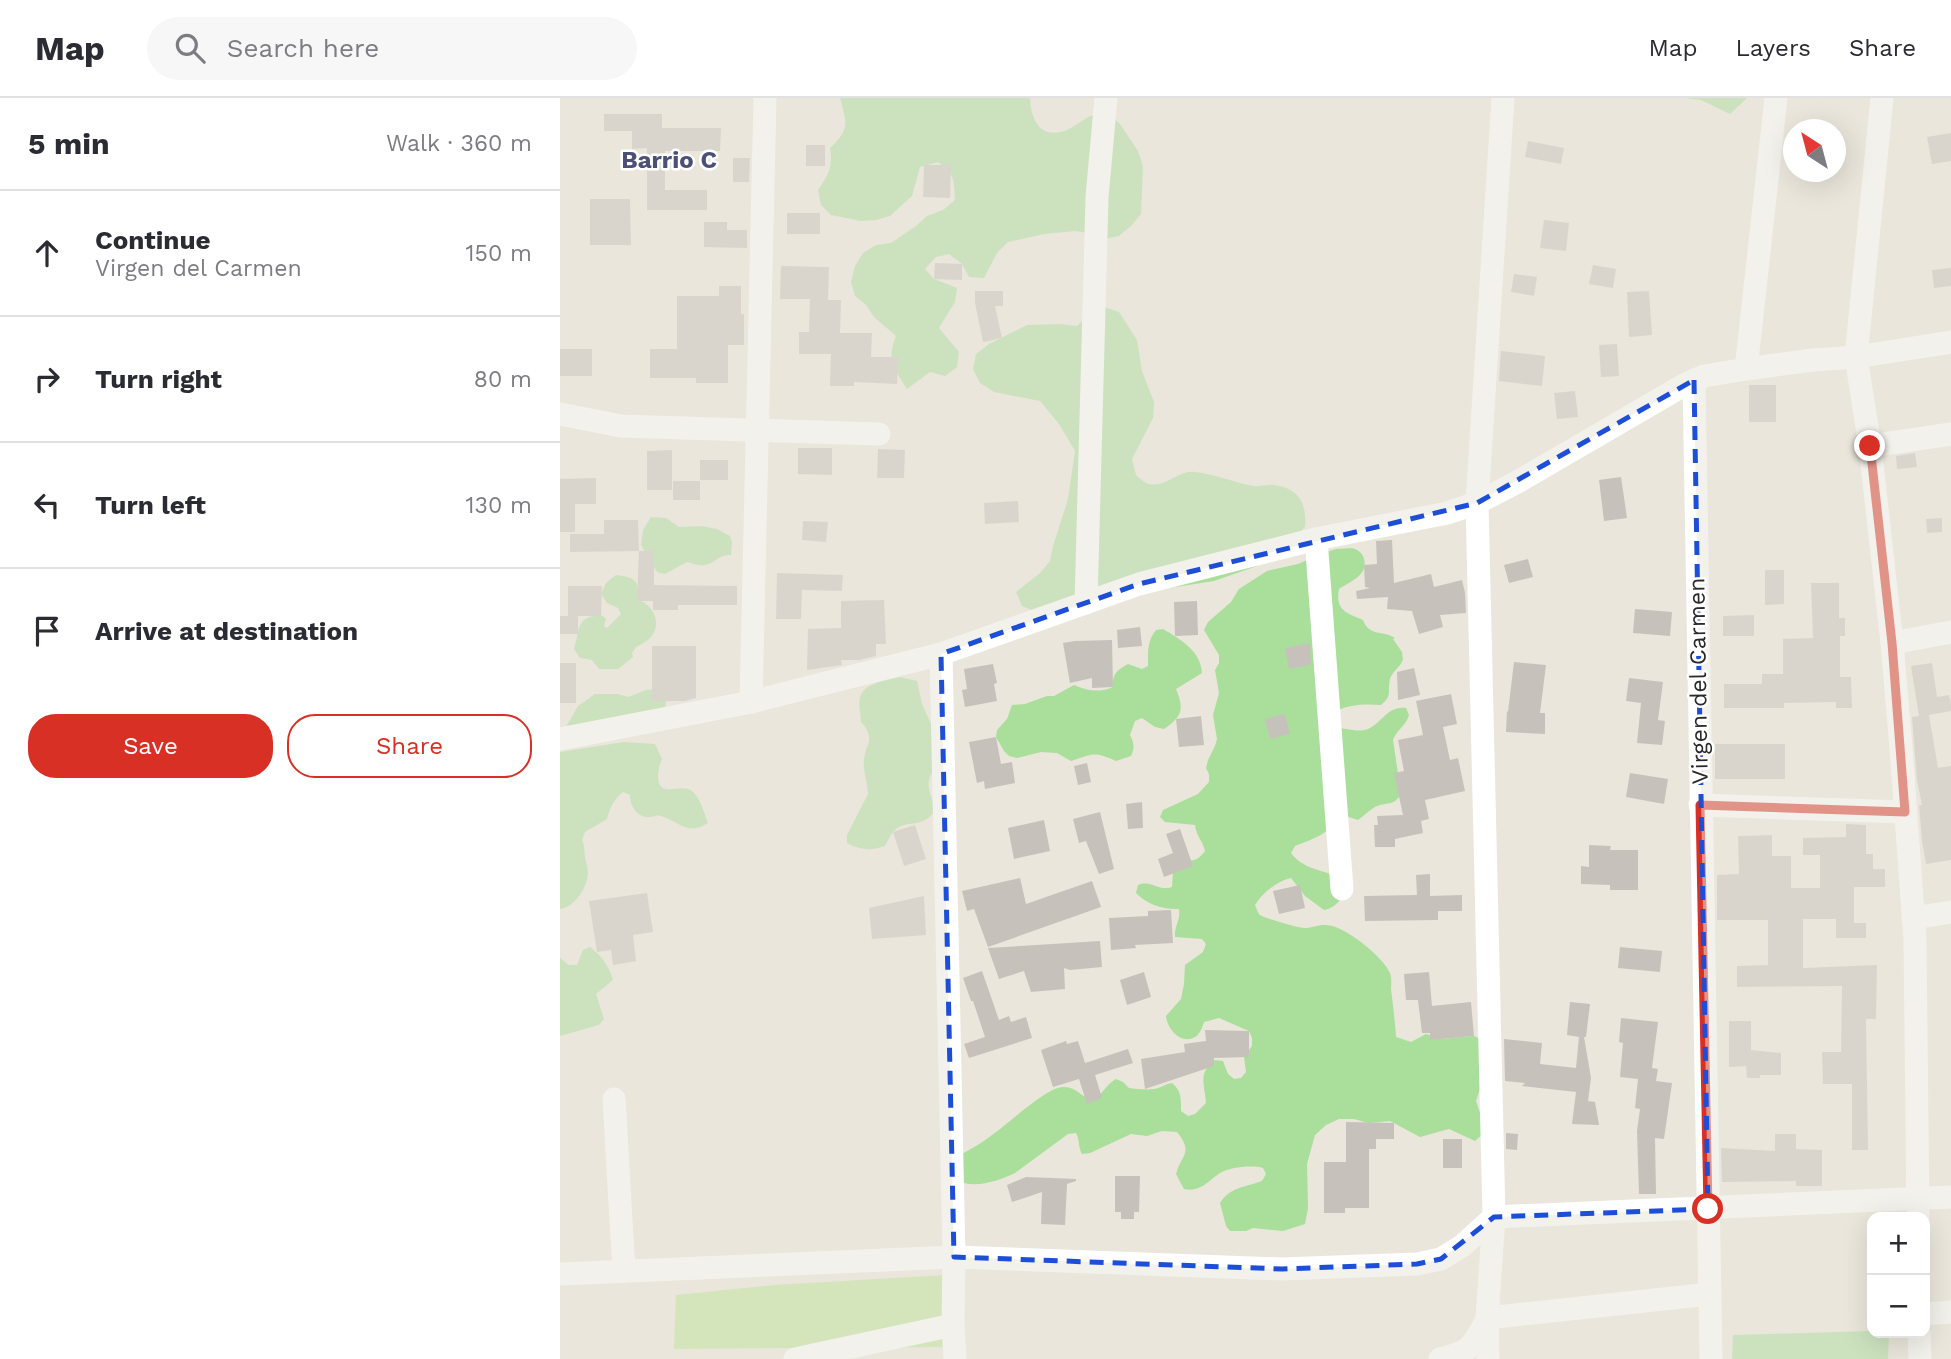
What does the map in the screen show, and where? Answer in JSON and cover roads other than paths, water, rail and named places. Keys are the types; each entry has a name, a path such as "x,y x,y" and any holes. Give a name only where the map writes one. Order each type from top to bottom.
{"street":[{"path":"751,702 765,98"},
{"path":"1086,603 1097,197 1106,98"},
{"path":"1488,1359 1487,1318 1494,1217 1477,503 1503,98"},
{"path":"1746,369 1776,98"},
{"path":"1882,98 1856,357 1870,446 1892,643 1915,940 1918,1208"},
{"path":"560,739 751,702 941,654 1139,584 1315,539 1447,513 1477,503 1519,481 1704,376 1951,342"},
{"name":"Virgen del Carmen","path":"1693,380 1711,1359"},
{"path":"560,414 621,426 879,434"},
{"path":"1870,446 1951,434"},
{"path":"1315,539 1342,889"},
{"path":"1892,643 1951,632"},
{"path":"941,654 955,1359"},
{"path":"1700,805 1905,812"},
{"path":"1913,918 1951,912"},
{"path":"614,1099 625,1271"},
{"path":"560,1274 954,1257 1282,1269 1417,1264 1441,1259 1462,1246 1494,1217 1708,1209 1918,1208 1951,1197"},
{"path":"1487,1318 1710,1294"},
{"path":"1930,1314 1951,1312"},
{"path":"1440,1359 1461,1354 1476,1341 1487,1318"},
{"path":"795,1359 953,1325"},
{"path":"1919,1338 1920,1359"}],"district":[{"name":"Barrio C","path":"669,160"}]}
